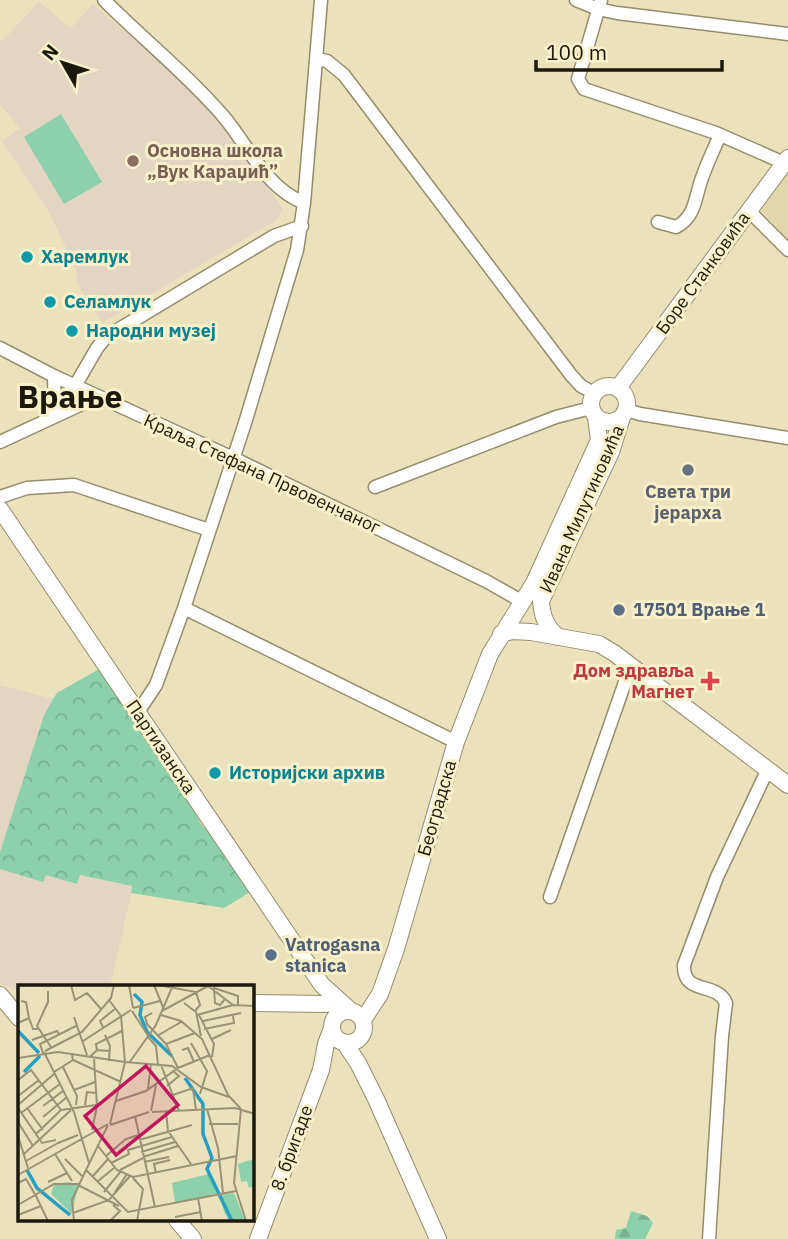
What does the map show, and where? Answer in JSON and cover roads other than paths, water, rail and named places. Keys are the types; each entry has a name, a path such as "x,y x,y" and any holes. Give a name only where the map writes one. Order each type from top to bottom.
{"street":[{"path":"104,0 224,117 275,186 289,197 304,203"},
{"path":"138,712 156,685 184,608 288,281 302,226 321,0"},
{"path":"576,0 788,34"},
{"path":"599,4 578,79 584,89 786,160"},
{"path":"317,59 327,61 344,75 594,406 611,422 624,413 640,414 788,438"},
{"path":"658,222 676,227 693,211 701,180 720,135"},
{"name":"Боре Станковића","path":"618,388 786,160"},
{"path":"749,211 788,250"},
{"path":"75,386 106,337 274,236 302,226"},
{"name":"Краља Стефана Првовенчаног","path":"0,348 97,397 233,458 486,581 523,602"},
{"path":"54,376 55,415"},
{"path":"375,487 556,417 594,406 608,386 618,388 626,397 624,413"},
{"path":"0,442 97,397"},
{"name":"Ивана Милутиновића","path":"523,602 599,440 594,406"},
{"name":"Ивана Милутиновића","path":"558,637 543,618 541,601 611,452 624,413"},
{"path":"0,497 27,488 74,485 209,530"},
{"name":"Партизанска","path":"0,509 322,985 358,1022"},
{"name":"Београдска","path":"358,1022 380,994 396,949 456,742 490,654 523,602"},
{"path":"184,608 456,742"},
{"path":"501,634 522,631 599,645 631,665 788,785"},
{"path":"550,897 631,665"},
{"path":"709,1239 726,1003 720,994 690,983 684,974 684,965 717,877 767,771"},
{"name":"Партизанска","path":"322,985 333,1025"},
{"path":"8,997 18,1016"},
{"path":"254,1003 327,1004"},
{"path":"358,1022 338,1014 333,1025 336,1037 343,1042 358,1063 438,1239"},
{"path":"343,1042 354,1042 358,1022"},
{"path":"358,1022 358,1063"},
{"name":"8. бригаде","path":"258,1239 325,1057 326,1044 333,1025"},
{"name":"8. бригаде","path":"325,1057 343,1042"},
{"path":"179,1222 193,1239"}],"place":[{"name":"Основна школа „Вук Караџић”","path":"133,161"},
{"name":"Харемлук","path":"27,257"},
{"name":"Селамлук","path":"50,302"},
{"name":"Народни музеј","path":"72,331"},
{"name":"Света три јерарха","path":"688,470"},
{"name":"17501 Врање 1","path":"619,610"},
{"name":"Дом здравља Магнет","path":"710,681"},
{"name":"Историјски архив","path":"215,773"},
{"name":"Vatrogasna stanica","path":"271,955"}],"district":[{"name":"Врање","path":"70,397"}]}
